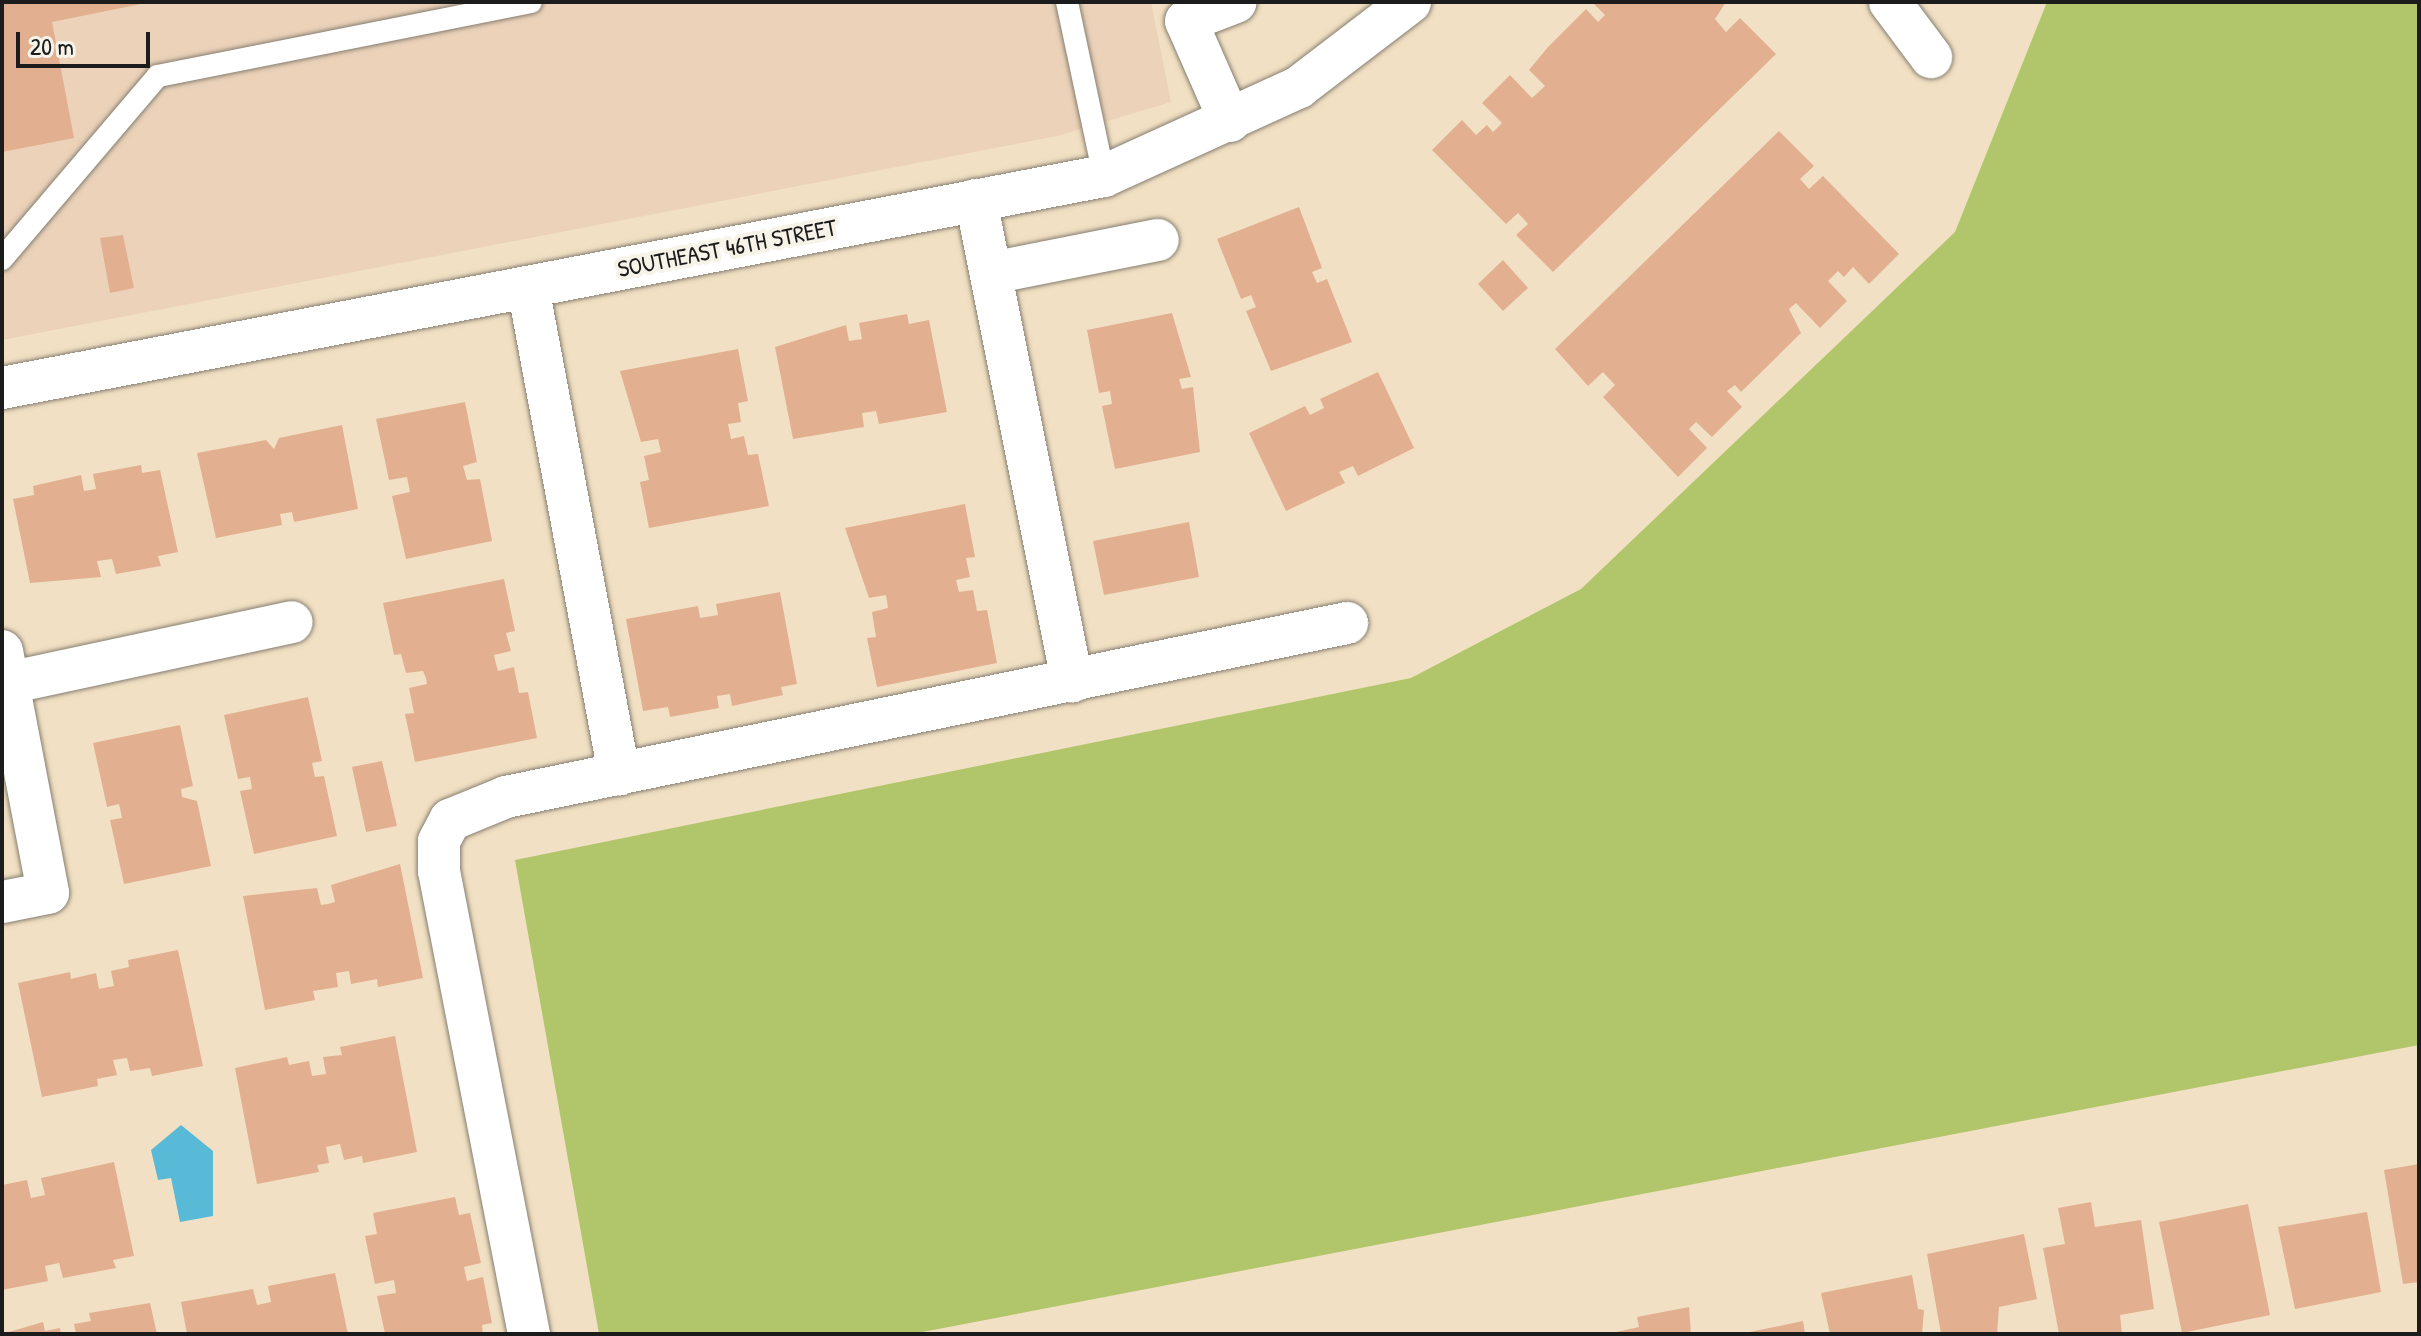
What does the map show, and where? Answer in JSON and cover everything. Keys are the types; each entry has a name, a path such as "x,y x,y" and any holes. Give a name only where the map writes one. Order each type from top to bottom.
{"street":[{"path":"1230,121 1183,12 1236,2"},
{"name":"SOUTHEAST 46TH STREET","path":"2,388 1104,176 1299,87 1410,2"},
{"path":"1890,2 1931,57"},
{"path":"976,200 1072,682"},
{"path":"991,273 1158,240"},
{"path":"528,287 619,775"},
{"path":"2,902 48,893 5,667 292,622"},
{"path":"529,1334 439,841 450,820 470,807 1347,623"}],"lane":[{"path":"2,259 158,76 531,2"},
{"path":"1067,2 1104,176"}],"shaded area":[{"path":"2,2 1151,2 1171,102 1057,136 2,340"}],"green space":[{"path":"2047,2 2419,2 2419,1045 912,1334 599,1334 515,860 1411,678 1581,589 1955,232"}],"water":[{"path":"181,1125 213,1151 213,1216 180,1222 171,1178 158,1180 151,1150"}],"building":[{"path":"2,2 151,2 52,22 74,138 2,152"},
{"path":"1592,2 1726,2 1715,19 1726,32 1740,18 1776,54 1553,272 1516,235 1528,224 1518,213 1506,224 1432,150 1462,120 1476,135 1487,125 1493,132 1502,123 1482,103 1510,75 1532,98 1545,86 1529,70 1586,9 1598,22 1605,15"},
{"path":"1779,131 1814,166 1800,179 1809,189 1823,176 1899,254 1869,284 1853,267 1844,277 1838,271 1828,281 1847,301 1820,328 1796,303 1789,309 1801,333 1741,392 1735,385 1727,391 1742,407 1712,437 1696,422 1689,429 1707,448 1678,477 1603,397 1615,385 1603,372 1588,386 1555,349"},
{"path":"1299,207 1322,268 1312,272 1317,283 1327,279 1352,342 1271,371 1246,311 1256,307 1251,295 1241,299 1217,239"},
{"path":"123,235 134,288 110,293 100,238"},
{"path":"1503,260 1528,288 1503,311 1478,284"},
{"path":"1172,313 1191,377 1179,379 1182,389 1193,387 1200,452 1115,469 1102,406 1112,404 1110,391 1099,393 1087,330"},
{"path":"907,314 909,324 929,320 947,412 879,424 876,411 862,413 864,427 793,439 775,347 846,325 849,341 862,339 859,323"},
{"path":"738,349 748,401 738,403 741,422 728,424 731,439 744,436 748,455 758,454 769,506 649,528 640,482 649,480 644,456 661,452 658,439 641,442 620,371"},
{"path":"1378,372 1414,448 1358,476 1353,466 1339,472 1345,483 1286,511 1249,433 1305,406 1310,415 1324,408 1320,399"},
{"path":"465,402 477,462 463,466 467,480 480,479 492,541 406,559 392,496 410,492 407,477 389,480 376,419"},
{"path":"342,425 358,509 294,522 292,512 280,514 282,525 216,538 197,453 266,440 274,449 279,438"},
{"path":"141,465 142,473 160,470 178,552 158,556 161,566 116,574 112,559 97,561 101,577 30,583 13,499 34,495 33,486 81,475 84,491 96,489 93,474"},
{"path":"965,504 975,557 966,558 970,577 956,580 959,592 973,590 977,611 987,610 997,663 877,687 867,638 876,637 872,612 888,608 886,595 869,598 845,528"},
{"path":"1189,522 1199,577 1104,595 1093,541"},
{"path":"504,579 515,631 506,633 511,651 494,655 498,671 514,667 519,693 528,692 537,738 415,762 405,714 414,713 409,688 427,684 426,678 423,671 406,673 401,654 394,655 383,603"},
{"path":"780,592 797,684 781,687 783,695 732,706 730,694 717,696 719,708 670,717 668,707 643,711 626,619 698,606 700,618 718,615 716,604"},
{"path":"308,697 322,761 312,763 315,777 324,776 337,836 254,854 240,791 252,789 250,777 238,779 224,715"},
{"path":"180,725 193,786 181,789 182,797 197,801 211,866 124,884 110,820 122,818 119,804 107,807 93,743"},
{"path":"382,761 397,826 366,832 352,767"},
{"path":"400,864 423,978 378,987 377,979 351,984 349,971 336,973 338,987 313,991 315,1000 265,1010 243,896 317,888 321,905 328,904 335,902 331,885"},
{"path":"178,950 203,1066 152,1076 150,1068 130,1071 127,1058 113,1060 117,1075 97,1079 98,1086 42,1097 18,983 70,972 71,979 96,973 99,989 114,986 111,971 129,967 128,960"},
{"path":"395,1036 417,1152 363,1163 362,1156 344,1160 340,1144 326,1147 329,1163 317,1165 319,1172 257,1184 235,1068 287,1057 289,1065 309,1061 312,1076 326,1074 323,1057 342,1055 340,1047"},
{"path":"114,1162 134,1256 113,1260 116,1268 63,1278 59,1263 45,1266 48,1281 2,1290 2,1185 27,1180 31,1198 45,1195 41,1178"},
{"path":"2419,1164 2419,1282 2403,1284 2384,1170"},
{"path":"455,1197 459,1215 470,1213 481,1263 464,1267 467,1281 483,1277 492,1323 482,1325 483,1334 385,1334 377,1296 396,1293 394,1280 375,1284 365,1236 377,1234 373,1213"},
{"path":"2091,1202 2095,1227 2141,1220 2154,1309 2120,1315 2122,1334 2059,1334 2043,1248 2065,1244 2058,1208"},
{"path":"2248,1204 2270,1315 2182,1333 2159,1222"},
{"path":"2367,1212 2381,1292 2295,1309 2278,1227"},
{"path":"2024,1234 2037,1299 1999,1307 1997,1334 1941,1334 1927,1254"},
{"path":"335,1273 348,1334 187,1334 181,1302 253,1289 257,1305 271,1302 268,1286"},
{"path":"1912,1275 1918,1309 1924,1310 1922,1334 1830,1334 1821,1293"},
{"path":"150,1303 157,1334 76,1334 74,1324 91,1321 89,1313"},
{"path":"1689,1307 1691,1334 1607,1334 1639,1327 1637,1317"},
{"path":"1803,1321 1805,1334 1745,1334 1745,1333"},
{"path":"43,1322 45,1331 60,1328 61,1334 2,1334"}]}
